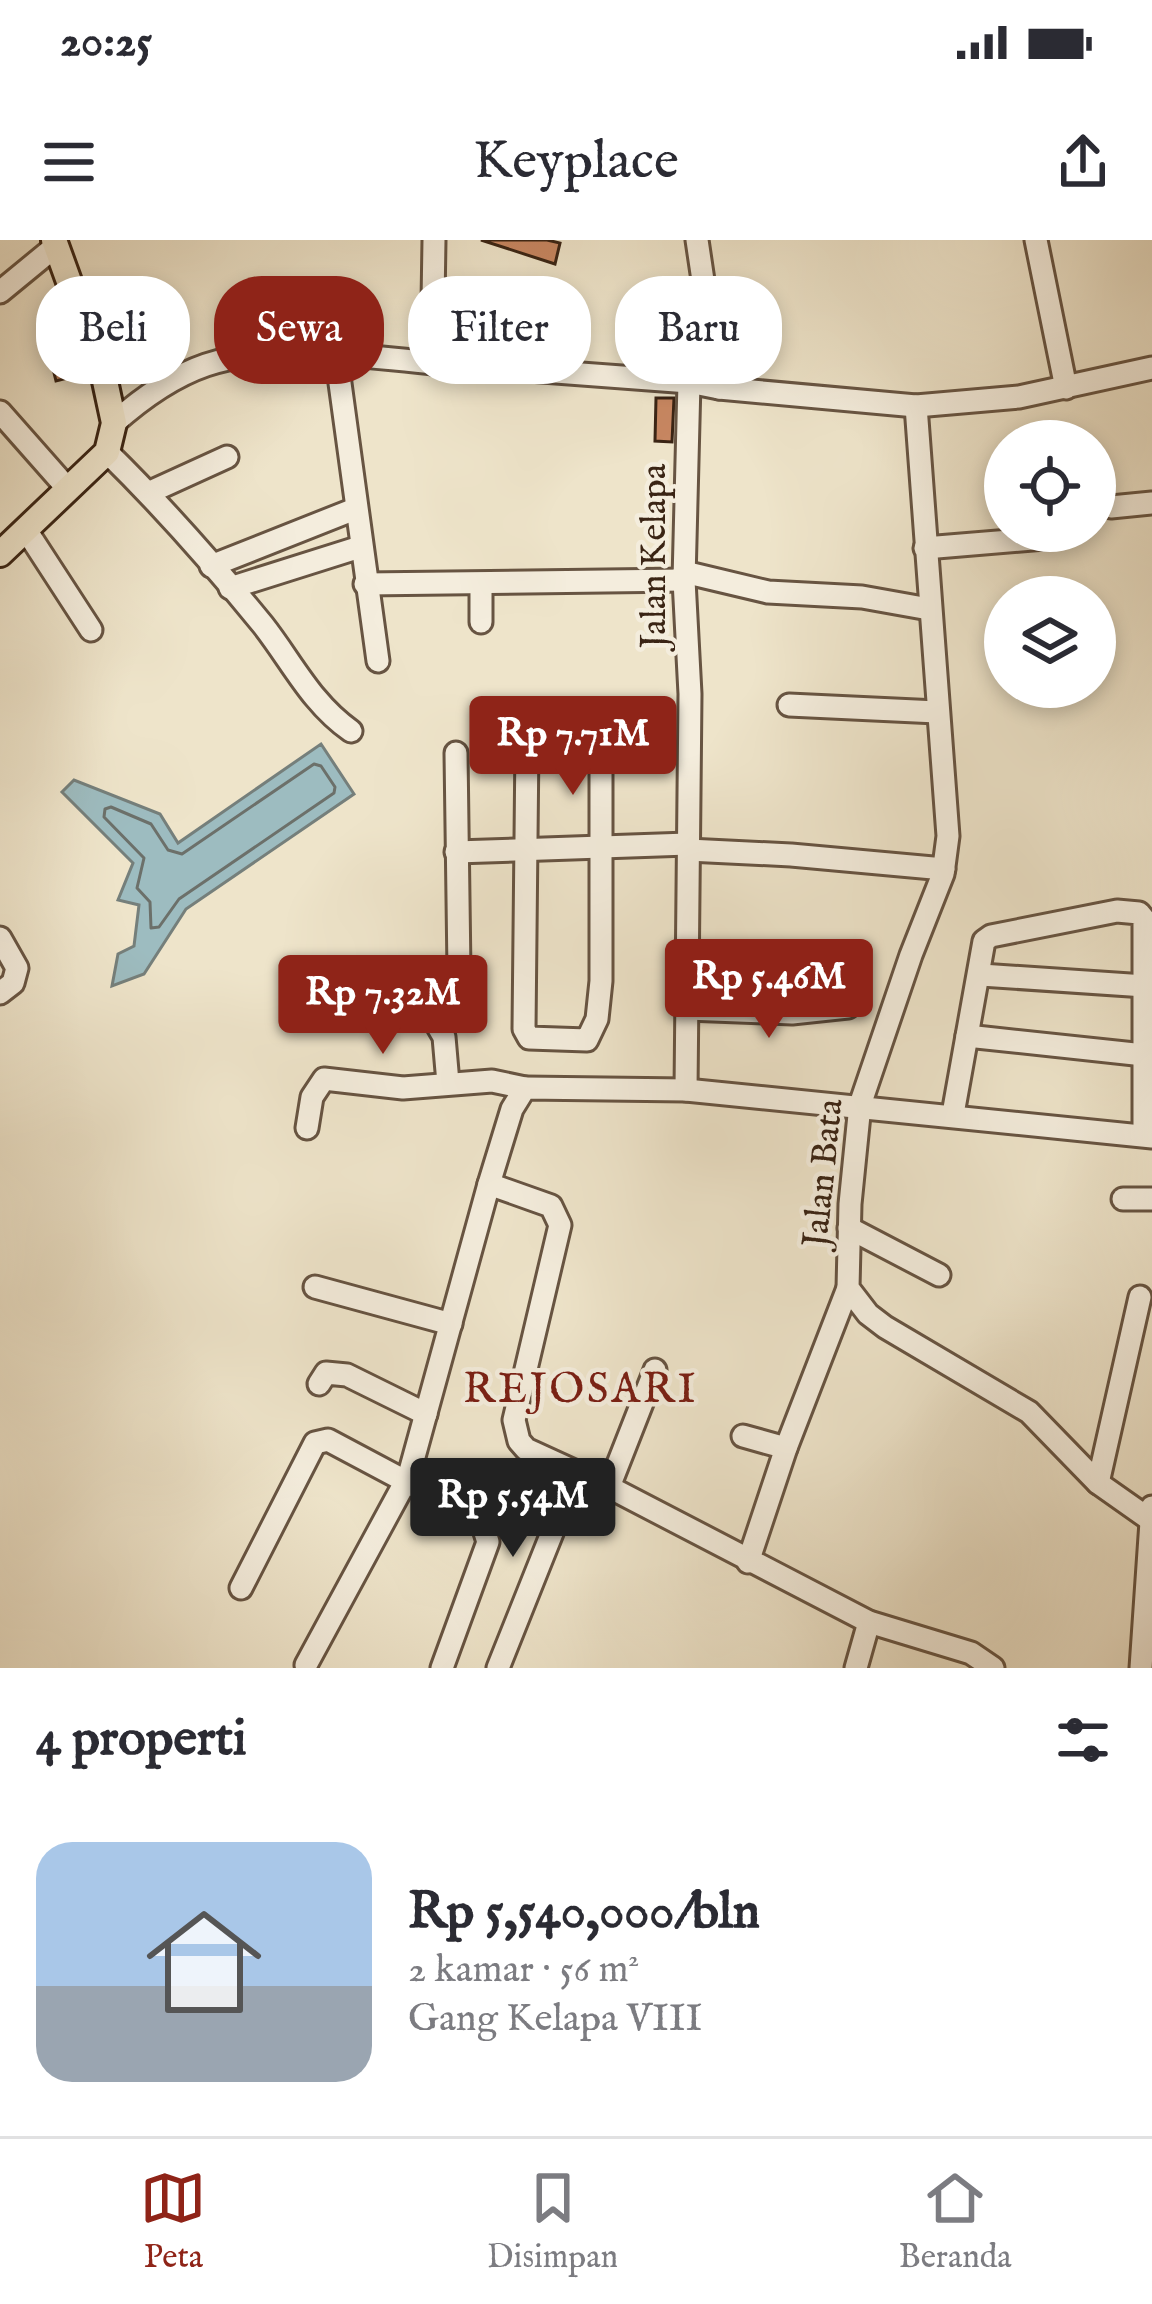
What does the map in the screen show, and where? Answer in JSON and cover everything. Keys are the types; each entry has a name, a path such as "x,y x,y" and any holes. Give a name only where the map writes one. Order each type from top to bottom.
{"main road":[{"path":"0,554 107,452 114,423 105,381 55,243"}],"street":[{"path":"433,276 434,240"},
{"path":"698,240 719,388"},
{"path":"1036,240 1066,388"},
{"path":"0,292 55,243"},
{"path":"114,423 171,380 214,363"},
{"path":"699,384 916,406 1019,397 1152,368"},
{"path":"340,384 378,661"},
{"name":"Jalan Kelapa","path":"686,1090 690,694 684,576 689,384"},
{"name":"Jalan Bata","path":"916,406 948,836 944,869 860,1105 848,1288 868,1314 949,1350 1029,1412 1098,1483 1151,1515"},
{"path":"0,412 68,490"},
{"path":"107,452 264,626 323,712 351,731"},
{"path":"148,493 227,458"},
{"path":"1116,507 1152,503"},
{"path":"212,566 355,509"},
{"path":"26,530 91,630"},
{"path":"925,548 984,543"},
{"path":"230,588 360,547"},
{"path":"365,584 684,576 768,592 862,597 929,609"},
{"path":"481,584 481,622"},
{"path":"789,705 938,712"},
{"path":"527,743 524,1029 529,1038 587,1040 593,1031 600,1001 602,748"},
{"path":"456,753 459,970"},
{"path":"456,852 688,848 944,869"},
{"path":"307,1128 312,1097 324,1079 403,1088 492,1081 525,1088 686,1090 1148,1136 1144,919 1131,911 984,941 953,1114"},
{"path":"0,938 17,968 13,983 0,993"},
{"path":"981,975 1145,986"},
{"path":"316,978 389,985 419,994 444,1037 448,1083"},
{"path":"687,1009 792,1013 848,1007"},
{"path":"968,1036 1144,1055"},
{"path":"306,1666 406,1481 489,1184 512,1109 525,1088"},
{"path":"489,1184 551,1206 560,1225 514,1420 526,1449 609,1486 869,1622 971,1653 993,1668"},
{"path":"1123,1198 1152,1199"},
{"path":"849,1228 939,1275"},
{"path":"315,1287 451,1324"},
{"path":"748,1562 848,1288"},
{"path":"1098,1483 1140,1297"},
{"path":"609,1486 655,1370"},
{"path":"319,1384 326,1373 346,1375 426,1414"},
{"path":"743,1436 786,1448"},
{"path":"241,1588 315,1443 328,1440 470,1515 487,1532 488,1542 442,1668"},
{"path":"499,1668 576,1473"},
{"path":"1141,1668 1151,1515"},
{"path":"856,1668 869,1622"}],"water":[{"path":"321,744 354,794 186,909 144,974 112,986 118,954 134,946 139,905 118,900 133,863 62,792 74,780 160,814 178,843"}],"building":[{"path":"481,240 547,240 560,243 555,264"},
{"path":"656,398 674,398 672,442 655,441"}],"district":[{"name":"REJOSARI","path":"581,1390"}]}
